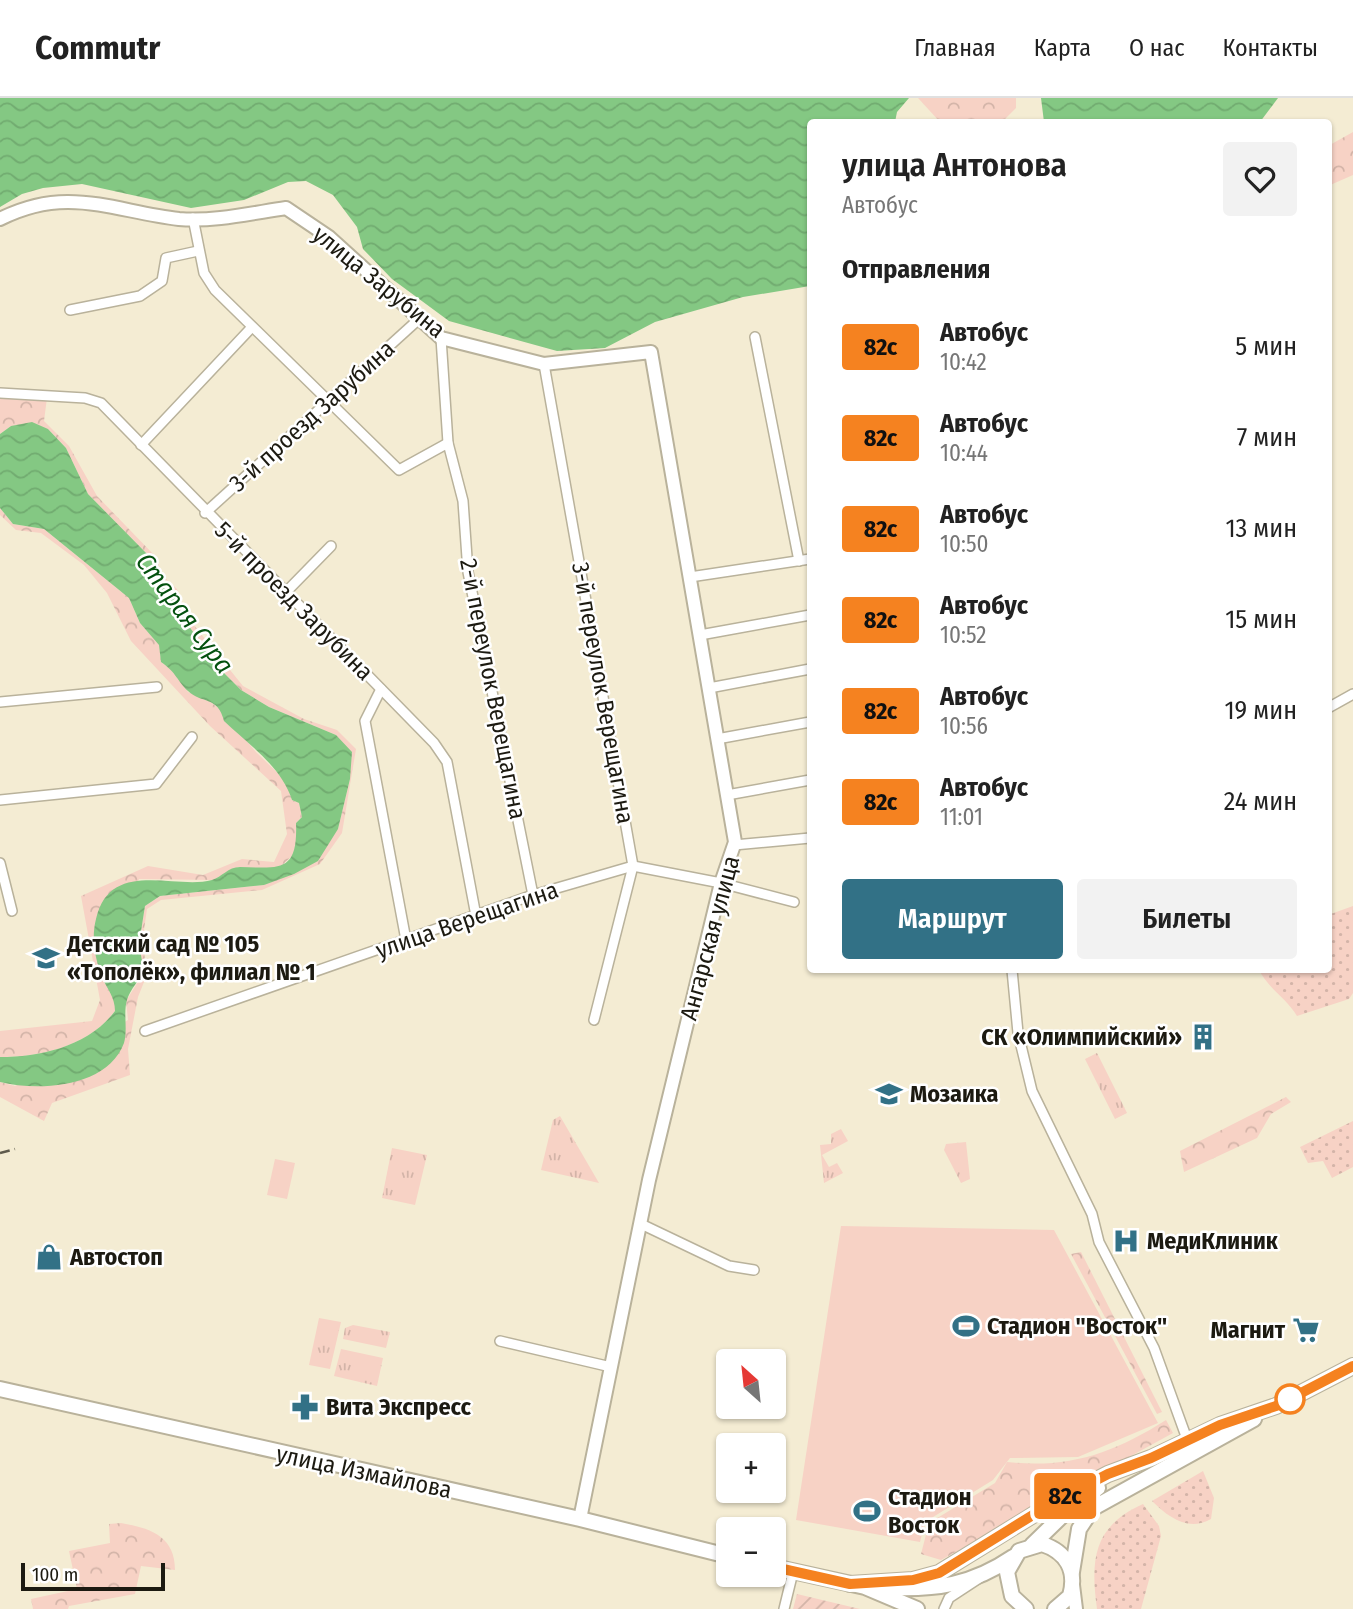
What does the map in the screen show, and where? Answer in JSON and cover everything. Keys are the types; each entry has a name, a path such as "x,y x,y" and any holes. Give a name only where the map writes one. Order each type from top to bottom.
{"main road":[{"path":"1055,1609 1066,1601 1073,1578 1079,1529 1093,1508 1353,1366"},
{"name":"улица Измайлова","path":"0,1389 580,1519 716,1553"},
{"path":"786,1570 865,1587 939,1589 982,1576 1032,1545 1081,1500 1151,1458 1187,1439 1276,1406"},
{"path":"1187,1439 1197,1451"},
{"path":"850,1584 913,1580 939,1573 1054,1502 1108,1474 1151,1458"},
{"path":"1032,1545 1042,1544 1059,1552 1073,1578"},
{"path":"1013,1557 1007,1581 1012,1596 1025,1609"},
{"path":"865,1587 917,1609"}],"street":[{"name":"улица Зарубина","path":"0,219 58,201 92,201 180,219 286,208 329,237 441,338 544,364 651,352"},
{"path":"193,218 204,273 215,290 327,403 399,470 448,443"},
{"path":"70,310 140,296 162,281 166,258 198,251"},
{"name":"3-й проезд Зарубина","path":"205,513 419,319"},
{"path":"141,445 252,327"},
{"path":"755,337 799,561"},
{"name":"2-й переулок Верещагина","path":"441,338 448,443 463,500 468,572 533,895"},
{"name":"Ангарская улица","path":"580,1519 640,1224 721,883 734,845 651,352"},
{"name":"3-й переулок Верещагина","path":"544,364 634,866 594,1020"},
{"name":"5-й проезд Зарубина","path":"0,393 85,398 102,403 205,513 433,743 447,762 476,916"},
{"path":"286,592 331,546"},
{"path":"690,577 807,560"},
{"path":"699,635 807,616"},
{"path":"709,688 807,669"},
{"path":"0,702 157,687"},
{"path":"381,689 365,721 406,940"},
{"path":"1332,706 1353,694"},
{"path":"717,738 807,723"},
{"path":"0,800 156,784 192,737"},
{"path":"727,795 807,781"},
{"path":"734,845 807,838"},
{"path":"0,863 12,911"},
{"name":"улица Верещагина","path":"145,1031 533,895 634,866 721,883 794,902"},
{"path":"1012,973 1018,1032 1032,1091 1092,1214 1099,1242 1154,1348 1187,1439"},
{"path":"640,1224 729,1266 754,1270"},
{"path":"500,1341 611,1367"},
{"path":"784,1609 793,1572"},
{"path":"944,1609 949,1598 977,1582 982,1576"},
{"path":"1073,1578 1076,1609"}],"green space":[{"path":"918,98 1016,98 1016,108 1005,119 937,119"},
{"path":"1353,132 1353,175 1332,184 1332,144"},
{"path":"0,394 47,398 44,421 69,446 97,496 156,557 162,575 177,589 189,619 243,686 304,719 337,730 356,749 342,833 320,864 262,890 161,900 147,909 142,944 148,972 138,997 128,1049 130,1075 52,1103 44,1121 0,1097 0,1082 15,1086 128,1020 126,1001 144,972 139,944 145,906 160,896 264,885 338,829 350,779 336,735 269,707 241,690 217,666 184,619 173,592 158,578 151,558 88,494 66,448 48,429 11,426 0,434"},
{"path":"0,508 13,524 44,529 129,598 140,623 160,645 161,662 175,672 188,692 205,698 221,710 256,752 286,781 292,800 299,803 302,817 296,823 297,841 293,855 279,868 260,870 238,867 213,880 139,879 102,977 115,1001 115,1011 92,1033 64,1047 32,1055 0,1057 0,1031 92,1021 100,1000 81,896 148,866 203,875 242,859 274,862 287,834 281,791 210,726 131,641 107,593 84,565 41,533 16,530 0,515"},
{"path":"1353,906 1353,993 1349,999 1297,1016 1261,973 1332,973 1332,914"},
{"path":"1097,1053 1127,1113 1115,1119 1085,1059"},
{"path":"1286,1097 1291,1102 1271,1114 1257,1138 1184,1172 1180,1151"},
{"path":"560,1116 599,1183 541,1170 553,1120"},
{"path":"1353,1121 1353,1167 1332,1178 1323,1161 1308,1163 1300,1147"},
{"path":"841,1129 848,1141 822,1155 829,1167 837,1163 843,1173 824,1183 820,1145 831,1144 831,1134"},
{"path":"966,1142 970,1179 961,1183 944,1150 946,1144"},
{"path":"392,1148 427,1155 415,1205 382,1198"},
{"path":"275,1159 295,1163 287,1199 267,1195"},
{"name":"Стадион \"Восток\"","path":"841,1226 1054,1230 1158,1423 1078,1457 1010,1458 993,1480 925,1522 920,1542 796,1520"},
{"path":"1081,1252 1162,1412 1157,1414 1071,1254"},
{"path":"319,1318 341,1322 330,1369 309,1365"},
{"path":"353,1325 390,1332 386,1348 343,1339 345,1328"},
{"path":"341,1349 383,1358 377,1386 334,1376"},
{"path":"1166,1420 1173,1433 941,1560 921,1554 929,1523 995,1483 1007,1462 1051,1463 1090,1456 1147,1432"},
{"path":"1203,1471 1214,1498 1211,1519 1194,1524 1179,1521 1152,1501"},
{"path":"1143,1504 1159,1526 1161,1536 1141,1609 1097,1609 1094,1574 1099,1546 1114,1523"},
{"path":"121,1523 151,1531 166,1542 174,1558 175,1570 141,1566 135,1594 69,1606 68,1609 33,1609 31,1599 77,1589 69,1551 110,1543 109,1524"},
{"path":"797,1594 860,1609 793,1609"}],"water":[{"path":"0,98 909,98 897,112 896,119 807,119 807,286 743,297 655,322 605,348 557,351 449,321 392,279 363,249 357,227 333,195 306,181 288,182 244,200 191,208 82,184 43,188 22,194 0,207"},
{"path":"1041,98 1278,98 1262,119 1044,119"},
{"path":"32,422 48,429 66,448 88,494 151,558 158,577 173,592 184,619 217,666 241,690 269,707 336,735 352,752 350,779 338,829 318,861 294,874 264,885 160,896 145,906 139,944 144,972 127,1000 124,1043 116,1058 104,1069 71,1083 53,1086 0,1082 0,1057 48,1052 78,1041 92,1033 115,1011 94,948 96,919 103,900 115,889 129,882 197,882 212,880 236,867 266,868 284,864 294,851 296,823 302,817 299,803 292,800 272,766 224,721 214,704 193,695 161,662 159,645 140,623 129,598 44,529 13,524 0,508 0,434 11,426"}],"railway":[{"path":"0,1153 15,1149"}],"bus line":[{"name":"82с","path":"786,1570 850,1584 913,1580 939,1573 1054,1502 1108,1474 1151,1458 1220,1425 1276,1406 1353,1366"}],"place":[{"name":"Детский сад № 105 «Тополёк», филиал № 1","path":"46,958"},
{"name":"СК «Олимпийский»","path":"1203,1037"},
{"name":"Мозаика","path":"889,1094"},
{"name":"МедиКлиник","path":"1126,1241"},
{"name":"Автостоп","path":"49,1257"},
{"name":"Стадион \"Восток\"","path":"966,1326"},
{"name":"Магнит","path":"1306,1330"},
{"name":"Вита Экспресс","path":"305,1407"},
{"name":"Стадион Восток","path":"867,1511"}],"water label":[{"name":"Старая Сура","path":"185,613"}]}
